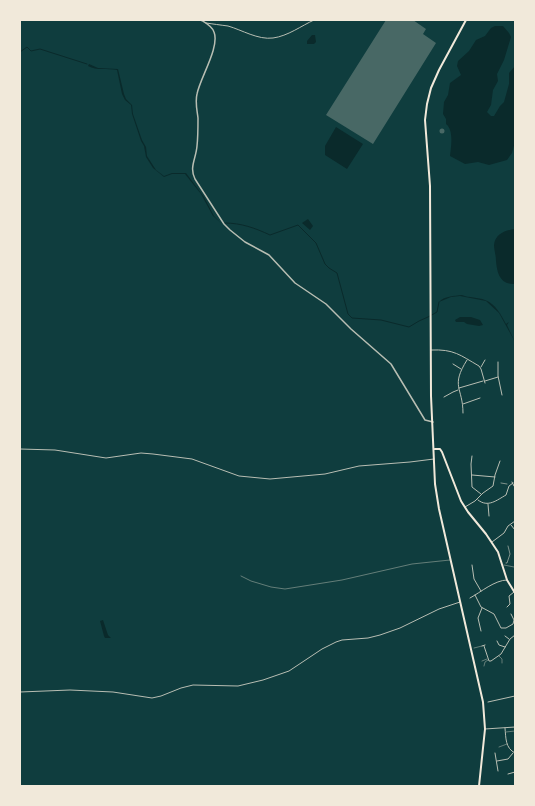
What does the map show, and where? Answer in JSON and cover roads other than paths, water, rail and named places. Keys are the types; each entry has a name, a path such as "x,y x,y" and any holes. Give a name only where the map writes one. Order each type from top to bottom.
{"main road":[{"path":"466,20 431,88 425,120 430,186 430,316 435,484 481,692 485,729 479,786"},
{"path":"434,449 440,449 442,452 454,485 465,508 499,555 514,592"}],"street":[{"path":"201,20 212,28 215,33 214,45 196,96 198,139 192,165 192,174 224,224 237,236 269,255 295,283 326,304 351,329 391,364 426,420 433,422"},
{"path":"205,22 227,26 260,37 268,38 293,31 314,20"},
{"path":"212,28 214,24"},
{"path":"431,350 451,351 467,359 480,368 484,382"},
{"path":"462,413 458,377 467,359"},
{"path":"480,368 485,360"},
{"path":"498,362 497,369 502,395"},
{"path":"453,364 461,369"},
{"path":"444,397 459,389 498,377"},
{"path":"462,404 480,398"},
{"path":"20,449 55,450 106,458 141,453 152,454 192,459 239,476 270,479 325,474 359,466 410,462 434,458"},
{"path":"472,456 472,487 481,494"},
{"path":"465,508 493,486 494,477 500,461"},
{"path":"472,475 494,477"},
{"path":"478,499 488,504 506,495 512,482 514,486"},
{"path":"488,504 489,516"},
{"path":"491,542 505,532 511,524 515,522"},
{"path":"511,524 515,530"},
{"path":"472,565 473,577 482,592"},
{"path":"470,598 498,581 508,580"},
{"path":"507,607 510,605 510,595 514,592"},
{"path":"475,595 482,608 494,614 500,627 503,628 513,624 514,620 511,614"},
{"path":"20,692 70,690 117,692 152,698 193,685 238,686 289,671 322,649 336,642 380,635 403,627 439,609 460,602"},
{"path":"481,631 478,618 482,608"},
{"path":"484,646 488,660 491,661 499,656 509,640 515,635"},
{"path":"505,636 509,640"},
{"path":"497,641 500,645 505,647"},
{"path":"488,702 515,696"},
{"path":"485,729 515,727"},
{"path":"497,761 508,758 514,753 507,744 505,728"},
{"path":"495,753 498,771"},
{"path":"508,774 515,772"}],"lane":[{"path":"240,576 271,587 289,588 342,580 415,563 451,560"},
{"path":"503,565 505,564 514,567"},
{"path":"474,648 484,646"},
{"path":"499,656 502,663"},
{"path":"482,661 488,660"},
{"path":"484,666 485,662 488,660"},
{"path":"505,732 515,731"},
{"path":"499,747 507,744"}],"water":[{"path":"495,26 503,26 511,37 504,60 497,74 498,81 493,90 491,105 487,112 491,116 494,116 504,102 509,84 509,73 515,66 515,142 512,153 507,160 489,165 478,162 465,164 450,156 451,134 443,114 444,102 448,95 450,83 461,75 457,66 458,61 469,51 476,40 485,36 491,28"},
{"path":"312,35 315,35 316,42 314,44 307,44 307,41"},
{"path":"89,64 98,68 118,69 124,94 126,99 132,105 133,114 146,147 147,156 156,170 164,176 172,173 186,173 204,197 214,216 221,223 213,216 201,194 185,174 172,174 164,177 153,168 146,157 144,146 132,114 131,105 125,100 122,94 117,70 95,68 88,66"},
{"path":"336,127 363,144 347,169 325,155 325,146"},
{"path":"308,219 313,226 310,230 302,223"},
{"path":"515,229 515,284 510,284 506,283 498,274 494,245 496,238 499,235 508,230"},
{"path":"462,295 482,299 489,302 492,304 498,310 506,324 509,322 507,325 515,342 499,313 486,301 460,296 451,297 439,302 446,297"},
{"path":"460,317 471,317 480,320 483,325 479,326 464,322 456,322 455,320"},
{"path":"103,620 108,635 111,638 105,638 104,636 100,621"}],"waterway":[{"path":"20,52 27,47 31,51 40,49 87,64"},
{"path":"225,223 248,226 270,235 298,225 316,243 325,264 337,273 348,314 352,318 381,320 409,327 437,312 439,302"}]}
